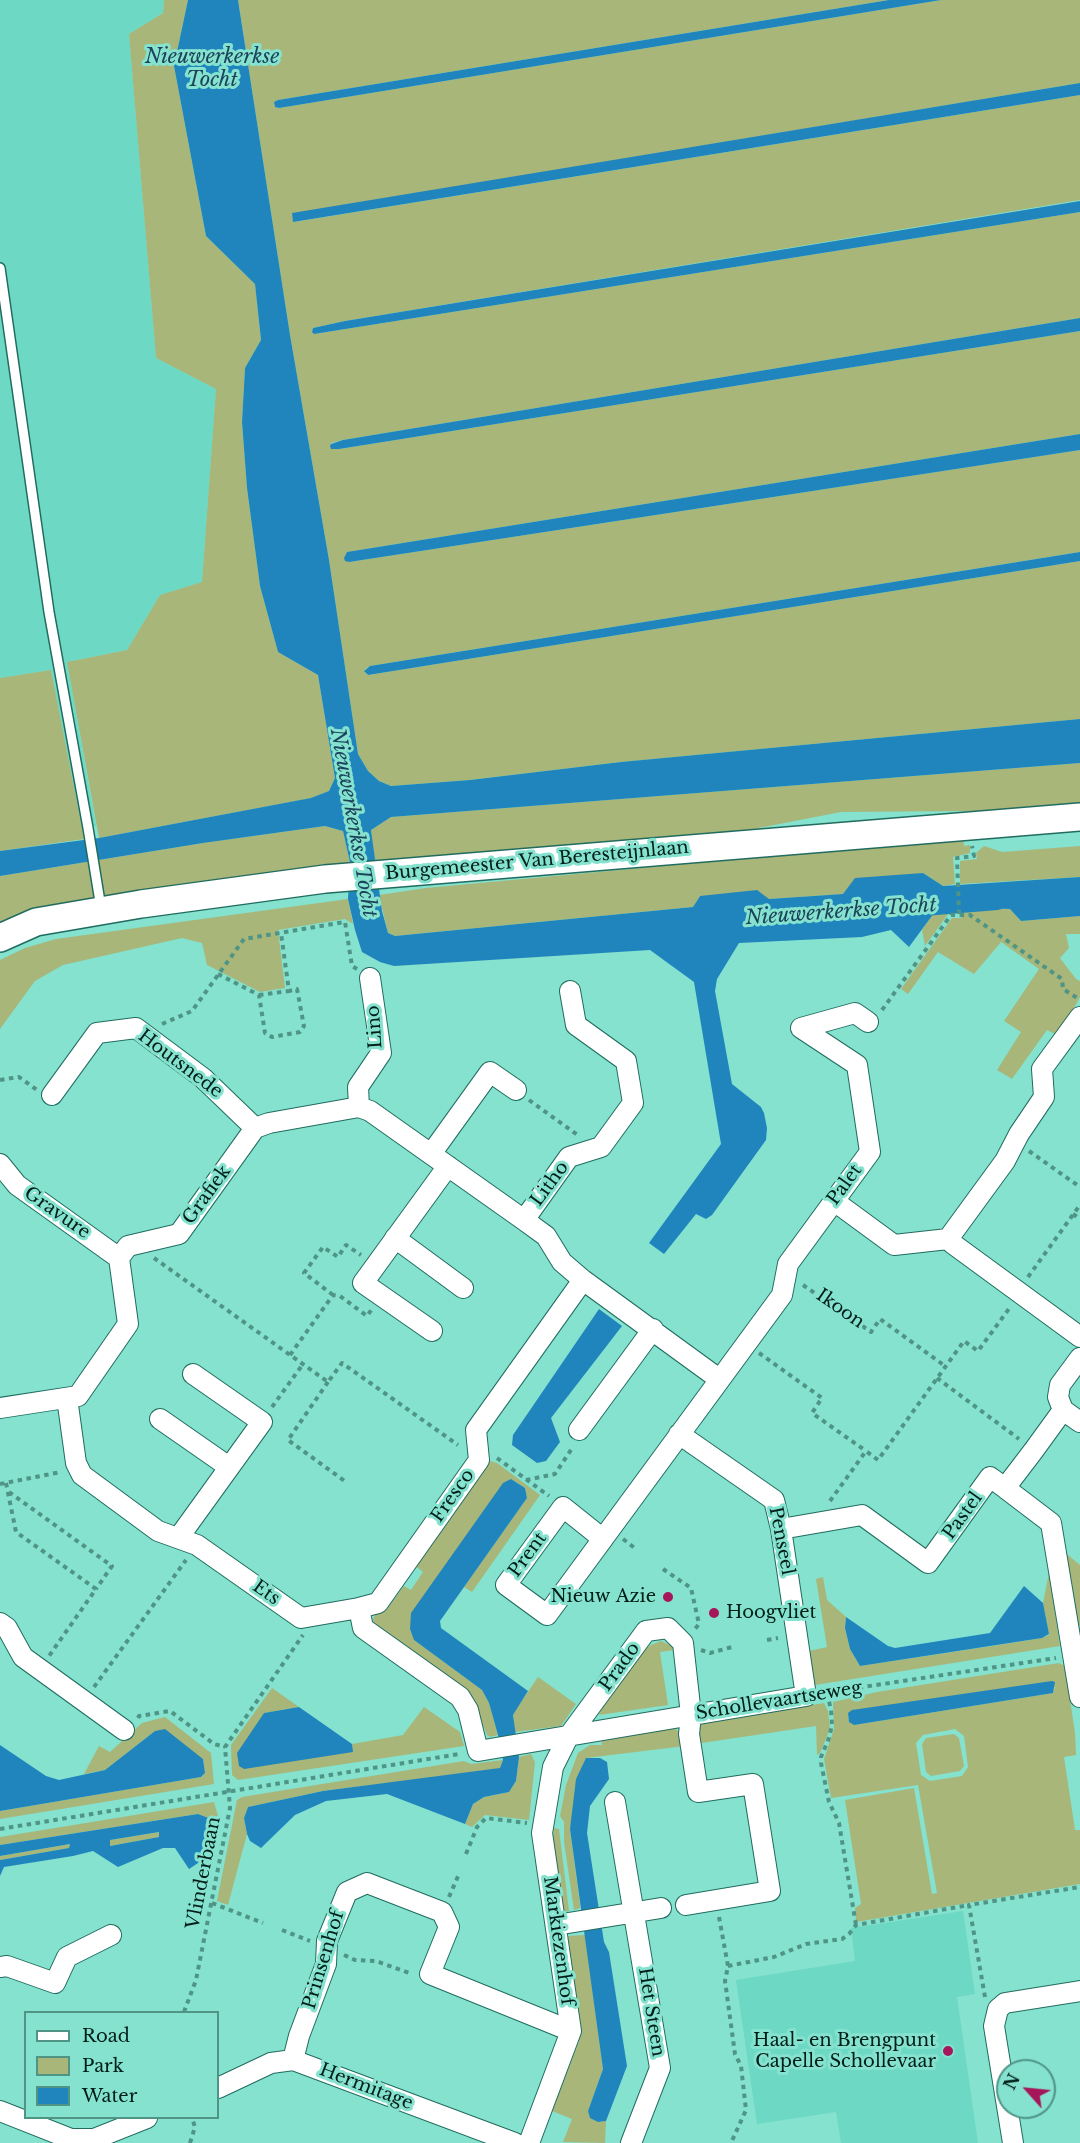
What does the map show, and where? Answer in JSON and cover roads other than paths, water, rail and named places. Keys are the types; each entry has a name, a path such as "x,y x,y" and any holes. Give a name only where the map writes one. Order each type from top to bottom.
{"main road":[{"name":"Burgemeester Van Beresteijnlaan","path":"0,938 36,922 101,910 325,879 1080,817"}],"street":[{"name":"Lino","path":"359,1107 358,1087 381,1053 370,978"},
{"name":"Litho","path":"525,1220 569,1157 601,1147 633,1103 626,1061 576,1025 570,991"},
{"name":"Palet","path":"719,1379 782,1295 788,1264 870,1152 857,1065 801,1028 855,1013 868,1022"},
{"path":"834,1202 894,1245 948,1239 1005,1161 1044,1096 1042,1069 1080,1017"},
{"name":"Houtsnede","path":"52,1095 97,1033 136,1028 203,1078 255,1128"},
{"path":"431,1154 490,1072 516,1090"},
{"path":"255,1128 269,1123 359,1107 370,1110 546,1236 562,1263 719,1379"},
{"name":"Grafiek","path":"119,1258 128,1246 179,1234 255,1128"},
{"name":"Gravure","path":"0,1164 17,1185 119,1258"},
{"path":"432,1331 363,1283 448,1166"},
{"path":"395,1238 463,1288"},
{"path":"948,1239 1080,1337"},
{"path":"0,1408 78,1396 128,1324 119,1258"},
{"name":"Fresco","path":"359,1608 378,1603 479,1460 476,1430 583,1280"},
{"path":"579,1430 652,1329"},
{"path":"1080,1358 1060,1385 1058,1397 1063,1410 1080,1422"},
{"path":"188,1541 229,1467 262,1422 193,1374"},
{"name":"Prent","path":"603,1539 562,1508 506,1585 548,1615 719,1379"},
{"name":"Ets","path":"67,1398 78,1469 82,1476 158,1531 188,1541 301,1618 359,1608"},
{"name":"Pastel","path":"781,1529 862,1515 928,1563 990,1477 1005,1488 1063,1410"},
{"path":"160,1419 229,1467"},
{"name":"Penseel","path":"679,1434 774,1500 781,1529 806,1696"},
{"path":"1005,1488 1051,1523 1080,1697"},
{"name":"Schollevaartseweg","path":"359,1608 363,1628 460,1697 486,1750 806,1696"},
{"path":"0,1623 7,1628 23,1657 124,1730"},
{"name":"Prado","path":"568,1737 646,1631 668,1628 682,1643 691,1715"},
{"path":"686,1905 770,1892 753,1784 698,1792 688,1734 691,1715"},
{"name":"Markiezenhof","path":"529,2143 570,2031 565,1924 542,1833 553,1767 568,1737"},
{"name":"Het Steen","path":"615,1802 660,2068 631,2143"},
{"name":"Prinsenhof","path":"293,2060 299,2036 326,1964 327,1941 347,1892 367,1883 442,1912 449,1927 430,1974 570,2031"},
{"path":"565,1924 661,1908"},
{"path":"0,1967 7,1966 55,1983 67,1957 111,1935"},
{"path":"1013,2143 994,2026 998,2010 1005,2003 1080,1991"},
{"path":"219,2088 271,2063 293,2060"},
{"name":"Hermitage","path":"293,2060 510,2142"},
{"path":"0,2111 70,2141 94,2139 144,2119"}],"lane":[{"path":"0,268 49,612 101,910"}],"water":[{"name":"Nieuwerkerkse Tocht","path":"188,0 238,0 290,335 329,560 358,754 368,771 379,781 391,786 470,780 621,762 1080,719 1080,763 391,817 371,830 382,911 388,933 395,936 693,907 700,896 757,890 769,899 843,894 855,878 923,873 943,886 1080,877 1080,916 1021,921 1010,909 984,908 971,902 961,902 950,904 934,913 909,947 891,930 862,937 739,943 717,979 715,991 732,1084 761,1107 767,1128 766,1140 712,1215 706,1219 696,1214 664,1254 649,1243 721,1144 694,982 650,950 394,966 380,962 362,952 355,930 348,899 350,862 343,831 325,826 0,876 0,851 99,838 311,798 329,791 335,778 318,675 278,652 260,586 247,488 242,422 245,368 261,340 255,284 206,236 174,66"},
{"path":"889,0 941,0 279,108 275,107 274,102 278,100"},
{"path":"1080,83 1080,95 293,222 292,213"},
{"path":"1080,201 1080,212 314,334 312,332 313,328 345,321"},
{"path":"1080,318 1080,331 339,449 331,449 330,446 343,440"},
{"path":"1080,434 1080,450 349,562 344,558 347,552"},
{"path":"1080,552 1080,561 368,675 364,671 370,666"},
{"path":"599,1309 622,1326 551,1418 560,1442 546,1461 537,1463 512,1445 513,1435"},
{"path":"511,1479 525,1488 527,1498 440,1621 441,1628 528,1691 513,1715 519,1757 516,1781 509,1792 484,1797 473,1804 465,1824 387,1794 326,1801 295,1815 261,1848 250,1841 244,1818 248,1807 323,1791 500,1768 503,1760 498,1735 489,1703 482,1690 414,1640 410,1629 411,1613 503,1483"},
{"path":"1024,1586 1043,1603 1049,1634 1042,1638 860,1666 850,1649 845,1628 846,1617 888,1646 895,1648 990,1633"},
{"path":"1055,1682 1053,1693 854,1725 849,1722 848,1713 852,1710"},
{"path":"299,1707 352,1744 353,1752 244,1769 239,1766 237,1753 264,1713"},
{"path":"165,1729 203,1759 205,1773 201,1777 0,1811 0,1745 46,1776 59,1780 105,1770 155,1731"},
{"path":"586,1758 600,1758 607,1762 609,1779 590,1806 587,1833 627,2066 606,2121 598,2122 590,2118 588,2111 603,2069 570,1829 576,1779"},
{"path":"198,1814 211,1819 204,1859 189,1869 175,1848 163,1848 118,1867 93,1851 4,1867 0,1876 0,1860 69,1848 70,1844 0,1856 0,1845","holes":["159,1832 159,1837 110,1846 110,1840"]}],"waterway":[{"name":"Nieuwerkerkse Tocht","path":"924,906 997,900"}],"place":[{"name":"Nieuw Azie","path":"668,1597"},
{"name":"Hoogvliet","path":"714,1613"},
{"name":"Haal- en Brengpunt Capelle Schollevaar","path":"948,2051"}]}
